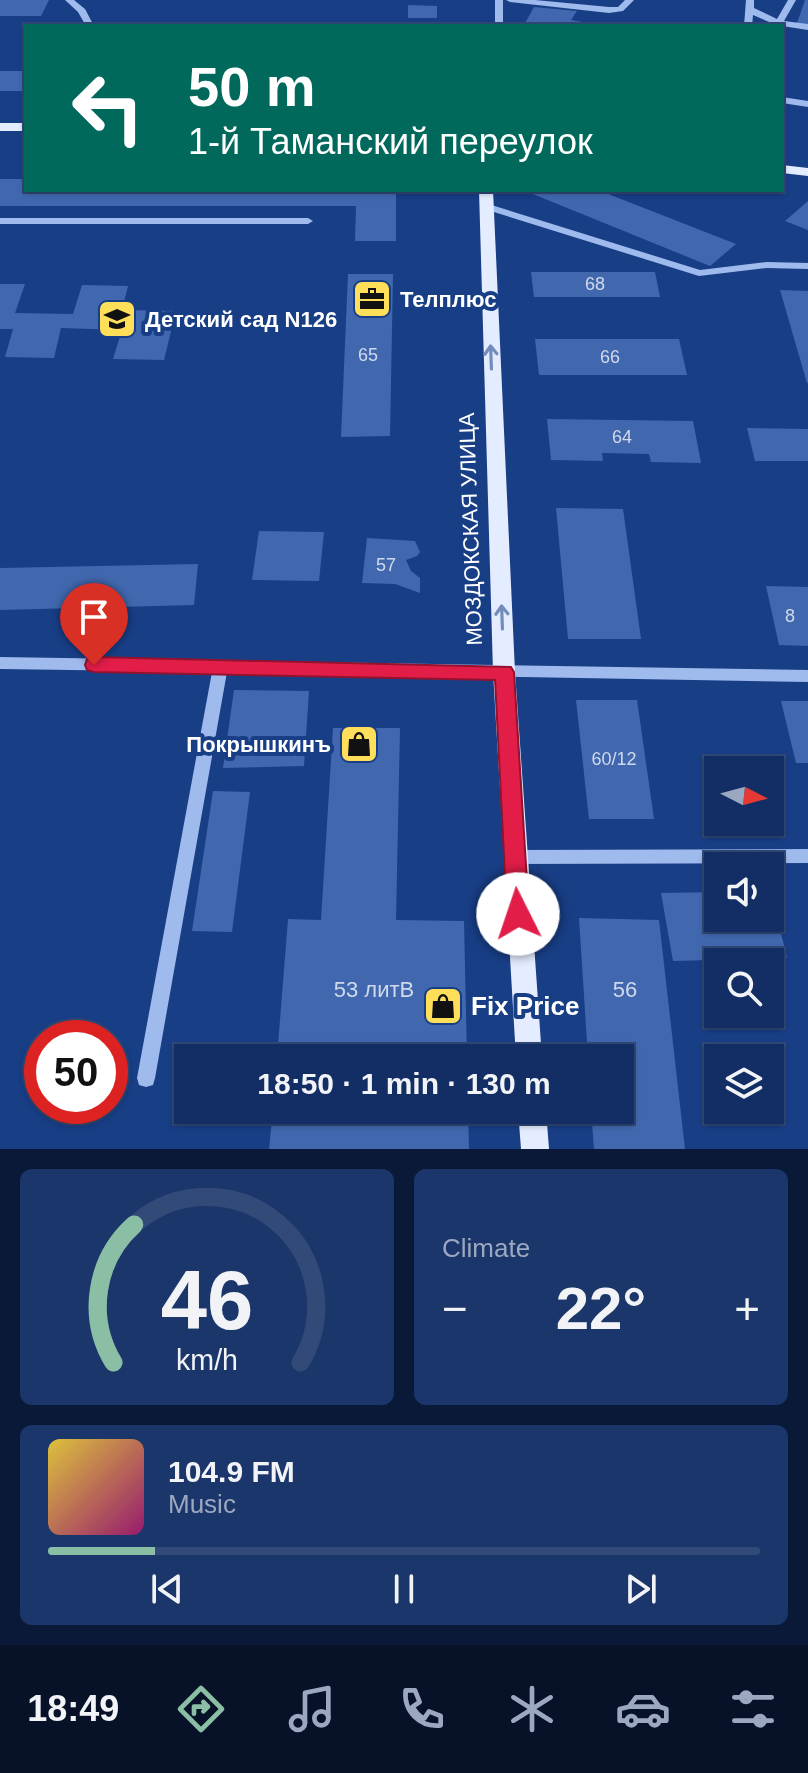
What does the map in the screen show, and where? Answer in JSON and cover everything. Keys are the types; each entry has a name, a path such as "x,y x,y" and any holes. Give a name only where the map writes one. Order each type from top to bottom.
{"main road":[{"path":"0,127 24,127"},
{"path":"784,169 808,172"},
{"name":"МОЗДОКСКАЯ УЛИЦА","path":"486,198 504,672 528,1044"},
{"path":"533,1124 535,1149"}],"street":[{"path":"69,0 82,11 89,24"},
{"path":"499,0 499,24"},
{"path":"510,0 600,10 620,9 630,0"},
{"path":"779,23 792,0"},
{"path":"750,5 779,23 808,27"},
{"path":"784,100 808,104"},
{"path":"486,198 699,273 767,265 808,266"},
{"path":"0,221 308,221"},
{"path":"0,663 808,676"},
{"path":"146,1078 220,667"},
{"path":"514,857 808,856"}],"building":[{"path":"0,0 49,0 41,16 0,16"},
{"path":"805,0 808,0 808,25 797,23"},
{"path":"408,5 437,6 437,18 408,18"},
{"path":"534,7 577,11 571,20 592,24 525,24"},
{"path":"0,71 24,71 24,91 0,91"},
{"path":"0,179 24,179 24,192 396,192 396,241 355,241 356,206 0,206"},
{"path":"528,192 603,192 736,244 710,266"},
{"path":"808,201 808,230 785,221"},
{"path":"531,272 655,272 660,297 534,297"},
{"path":"348,274 393,274 390,436 341,437"},
{"path":"0,284 25,284 15,313 73,314 82,285 128,286 122,310 176,311 164,360 113,359 122,330 61,328 54,358 5,357 13,329 0,329"},
{"path":"780,290 808,291 808,383 807,383"},
{"path":"535,339 679,339 687,375 539,375"},
{"path":"547,419 693,421 701,463 651,462 649,454 602,453 603,461 551,460"},
{"path":"747,428 808,429 808,461 755,461"},
{"path":"556,508 623,509 641,639 568,639"},
{"path":"259,531 324,532 319,581 252,580"},
{"path":"367,538 415,541 420,552 406,560 411,571 420,578 420,593 395,584 362,583"},
{"path":"198,564 194,605 0,610 0,568"},
{"path":"766,586 808,587 808,646 779,645"},
{"path":"234,690 309,691 304,766 223,768"},
{"path":"576,700 637,700 654,819 589,819"},
{"path":"781,701 808,701 808,763 796,763"},
{"path":"333,728 400,728 396,920 464,921 467,1044 278,1044 288,919 321,920"},
{"path":"213,791 250,792 232,932 192,931"},
{"path":"704,892 704,932 781,932 787,958 784,958 784,948 704,948 704,960 673,961 661,893"},
{"path":"579,918 659,920 685,1149 594,1149 592,1124 634,1124 634,1044 587,1044"},
{"path":"272,1124 468,1124 469,1149 269,1149"}],"place":[{"name":"Телплюс","path":"372,299"},
{"name":"Детский сад N126","path":"117,319"},
{"name":"Покрышкинъ","path":"359,744"},
{"name":"Fix Price","path":"443,1006"}],"route":[{"path":"94,665 504,672 518,914"}]}
